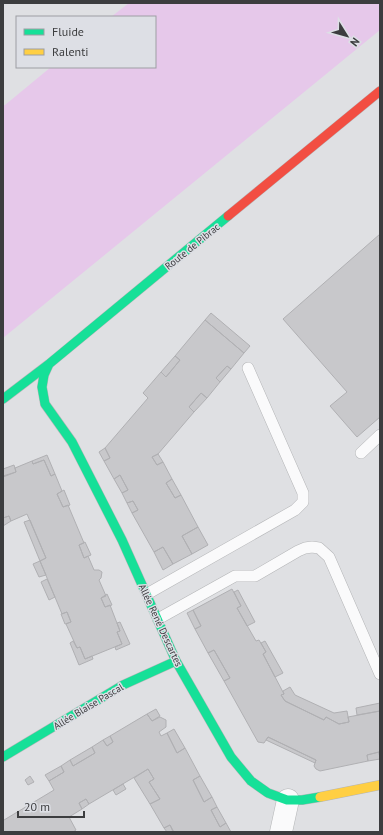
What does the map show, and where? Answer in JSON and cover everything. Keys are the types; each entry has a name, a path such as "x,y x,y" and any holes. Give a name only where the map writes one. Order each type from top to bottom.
{"street":[{"name":"Route de Pibrac","path":"3,399 49,364 380,91"},
{"name":"Allée René Descartes","path":"49,364 44,375 42,387 45,404 72,442 122,540 176,661 188,678 236,765 248,779 261,789 274,796 288,800 308,799 380,785"},
{"name":"Allée Blaise Pascal","path":"3,757 123,685 176,661"},
{"path":"281,832 288,800"}],"lane":[{"path":"147,594 295,510 303,502 303,493 248,368"},
{"path":"361,453 380,435"},
{"path":"158,619 235,576 255,576 298,551 312,547 319,548 329,557 380,674"}],"shaded area":[{"path":"129,3 380,3 380,30 3,338 3,105 5,105 50,68 156,68 156,16 112,16"}],"building":[{"path":"380,234 380,417 357,437 330,406 347,392 283,319"},
{"path":"211,313 250,346 244,353 205,320"},
{"path":"205,320 244,353 231,369 227,366 216,378 220,382 207,398 201,393 189,407 194,412 158,454 152,457 157,465 163,462 172,479 166,483 175,498 181,495 198,527 182,536 192,554 173,564 163,547 154,552 132,513 138,510 133,501 127,503 122,493 128,490 120,475 114,479 104,461 110,458 105,448 148,398 143,393 161,372 166,377 180,360 175,356"},
{"path":"175,356 180,360 166,377 161,372"},
{"path":"227,366 231,369 220,382 216,378"},
{"path":"201,393 207,398 194,412 189,407"},
{"path":"105,448 110,458 104,461 99,452"},
{"path":"158,454 163,462 157,465 152,457"},
{"path":"47,455 55,474 51,476 44,460 33,464 32,461"},
{"path":"44,460 51,476 55,474 62,491 57,494 63,507 68,505 84,543 79,545 84,558 88,556 94,570 99,570 102,572 99,580 106,596 101,598 105,607 110,605 120,631 117,632 122,644 85,659 80,647 77,648 66,624 71,622 67,612 62,614 40,561 46,558 27,514 11,521 9,516 3,518 3,476 16,472 15,468 32,461 33,464"},
{"path":"14,465 16,472 3,477 3,469"},
{"path":"120,475 128,490 122,493 114,479"},
{"path":"172,479 181,495 175,498 166,483"},
{"path":"64,490 70,505 63,507 57,494"},
{"path":"133,501 138,510 132,513 127,503"},
{"path":"9,516 11,521 3,526 3,518"},
{"path":"30,520 46,558 40,561 24,522"},
{"path":"198,527 208,545 192,554 182,536"},
{"path":"85,542 91,555 84,558 79,545"},
{"path":"163,547 173,564 163,570 154,552"},
{"path":"40,561 46,575 39,577 33,564"},
{"path":"47,579 55,597 49,600 41,582"},
{"path":"232,589 241,606 237,608 256,641 259,640 266,652 263,654 284,694 281,695 285,701 324,720 326,717 339,724 349,722 348,717 380,711 380,759 379,752 367,755 368,761 320,771 314,766 316,760 268,737 264,743 258,742 224,681 230,678 214,650 208,653 195,629 201,626 193,610"},
{"path":"238,590 255,622 247,626 237,608 241,606 234,592"},
{"path":"107,594 112,605 105,607 101,598"},
{"path":"193,610 201,626 195,629 187,613"},
{"path":"67,612 71,622 65,624 61,614"},
{"path":"120,622 130,644 116,650 115,647 122,644 117,632 120,631 117,623"},
{"path":"73,641 77,648 80,647 85,659 92,656 93,659 79,665 70,643"},
{"path":"265,641 283,673 275,677 263,654 266,652 261,643"},
{"path":"214,650 230,678 224,681 208,653"},
{"path":"290,687 295,695 334,713 347,711 349,722 339,724 326,717 324,720 285,701 281,695 284,694 283,691"},
{"path":"380,703 380,711 357,715 356,708"},
{"path":"156,709 160,716 152,721 147,714"},
{"path":"147,714 152,721 160,717 166,720 166,727 159,732 161,736 167,733 177,753 185,748 200,776 193,780 204,802 212,797 217,807 211,810 220,827 226,823 231,832 173,832 170,825 164,828 150,804 160,799 149,782 154,779 148,769 89,804 86,799 79,803 82,809 69,817 76,830 73,832 3,832 3,819 4,820 54,790 49,781 64,772 61,766 70,760 73,766 95,753 92,747 103,740 107,746 113,742 110,736"},
{"path":"174,729 185,748 177,753 167,733"},
{"path":"110,736 113,742 107,746 103,740"},
{"path":"268,737 316,760 315,763 266,740"},
{"path":"92,747 95,753 73,766 70,760"},
{"path":"379,752 380,759 368,761 367,755"},
{"path":"61,766 64,772 49,781 45,775"},
{"path":"148,769 154,779 149,782 160,799 150,804 134,778"},
{"path":"30,776 34,782 28,785 25,780"},
{"path":"200,776 212,797 204,802 193,780"},
{"path":"123,784 126,789 116,795 113,790"},
{"path":"86,799 89,804 82,809 79,803"},
{"path":"217,807 226,823 220,827 211,810"},
{"path":"170,825 174,832 167,832 164,828"}],"traffic: fast":[{"path":"3,399 49,364 228,216"},
{"path":"49,364 44,375 42,387 45,404 72,442 122,540 176,661 231,757 251,781 268,793 287,800 302,800 320,797"},
{"path":"3,757 123,685 176,661"}],"traffic: slow":[{"path":"320,797 380,785"}],"traffic: jam":[{"path":"228,216 380,91"}]}
